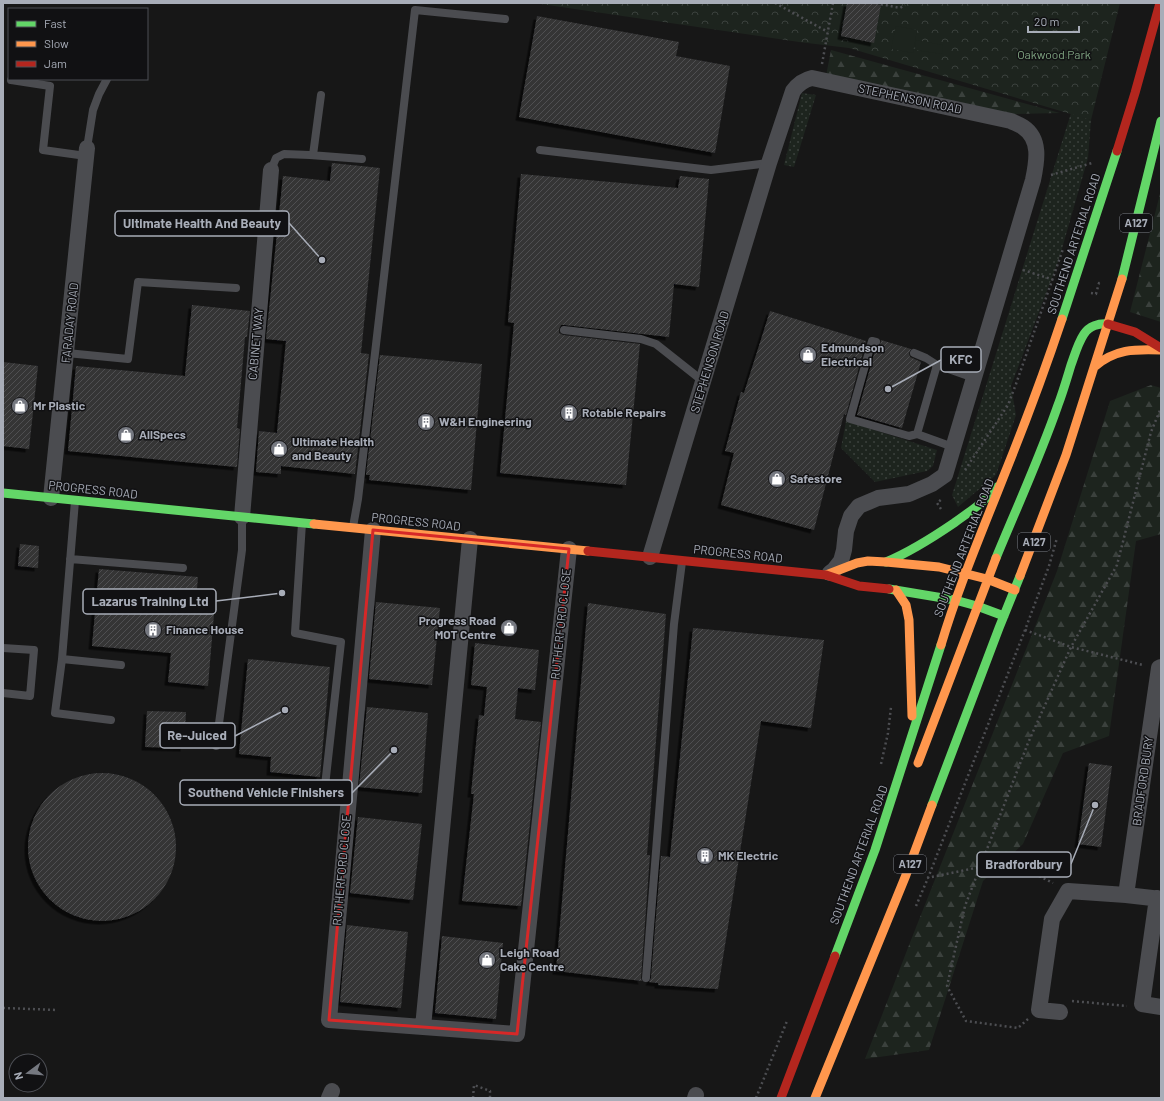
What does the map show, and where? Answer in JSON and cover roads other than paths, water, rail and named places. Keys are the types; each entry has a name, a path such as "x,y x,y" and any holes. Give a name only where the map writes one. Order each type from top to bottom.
{"main road":[{"name":"SOUTHEND ARTERIAL ROAD","path":"781,1098 875,850 964,573 1004,477 1069,300 1135,93 1160,3"},
{"name":"A127","path":"815,1098 906,875 1066,455 1123,277 1161,121"},
{"path":"914,773 987,579 1013,520 1058,406 1081,337 1095,324 1102,323 1135,332 1161,349"},
{"path":"1094,367 1110,355 1120,352 1161,349"},
{"path":"1038,502 1066,455"},
{"path":"886,562 912,550 980,504 992,494 1004,477"},
{"name":"PROGRESS ROAD","path":"3,493 826,575 859,586 896,590 955,600 1004,616"},
{"name":"PROGRESS ROAD","path":"826,575 857,563 868,561 886,562 939,567 987,579 1015,590"},
{"path":"977,606 986,599 998,584 1002,574"},
{"path":"896,590 906,605 910,620 912,737"},
{"path":"875,850 889,834"}],"street":[{"name":"STEPHENSON ROAD","path":"650,557 737,274 769,163 793,91 803,80 812,78 1011,121 1023,127 1032,136 1037,149 1037,162 1033,180 945,475 932,484 909,494 878,498 859,506 851,516 846,531 841,561 834,570 826,575"},
{"name":"FARADAY ROAD","path":"51,498 67,353 86,152"},
{"name":"CABINET WAY","path":"242,517 271,170"},
{"name":"RUTHERFORD CLOSE","path":"373,530 329,1020 517,1034 569,549"},
{"path":"845,538 846,546 853,557 868,561"},
{"path":"423,1027 470,539"},
{"name":"BRADFORD BURY","path":"1126,895 1160,668"},
{"path":"1060,1012 1039,1010 1052,919 1068,891 1159,899 1142,1004 1161,1007"}],"lane":[{"path":"353,528 415,10 505,19"},
{"path":"11,80 50,86 43,150 86,152 93,110 106,80"},
{"path":"314,155 321,94"},
{"path":"540,150 711,170 769,163"},
{"path":"271,170 276,158 284,154 314,155 362,160"},
{"path":"67,353 128,359 138,282 236,288"},
{"path":"564,330 641,339 656,344 704,382"},
{"path":"876,342 872,341 850,419 909,436 916,434 954,447"},
{"path":"914,354 926,358 937,365 974,378"},
{"path":"916,434 937,365"},
{"path":"75,500 62,659 55,713 111,720"},
{"path":"216,746 242,550 242,517"},
{"path":"302,523 296,634 341,642 325,786"},
{"path":"70,559 183,568"},
{"path":"646,978 674,632 682,560"},
{"path":"3,648 34,650 30,696 3,694"},
{"path":"62,659 122,665"}],"place":[{"name":"Ultimate Health And Beauty","path":"322,260"},
{"name":"Edmundson Electrical","path":"808,355"},
{"name":"KFC","path":"888,389"},
{"name":"Mr Plastic","path":"20,406"},
{"name":"Rotable Repairs","path":"569,413"},
{"name":"W&H Engineering","path":"426,422"},
{"name":"AllSpecs","path":"126,435"},
{"name":"Ultimate Health and Beauty","path":"279,449"},
{"name":"Safestore","path":"777,479"},
{"name":"Lazarus Training Ltd","path":"282,593"},
{"name":"Progress Road MOT Centre","path":"509,628"},
{"name":"Finance House","path":"153,630"},
{"name":"Re-Juiced","path":"285,710"},
{"name":"Southend Vehicle Finishers","path":"394,750"},
{"name":"Bradfordbury","path":"1095,805"},
{"name":"MK Electric","path":"705,856"},
{"name":"Leigh Road Cake Centre","path":"487,960"}],"park label":[{"name":"Oakwood Park","path":"1054,55"}]}
